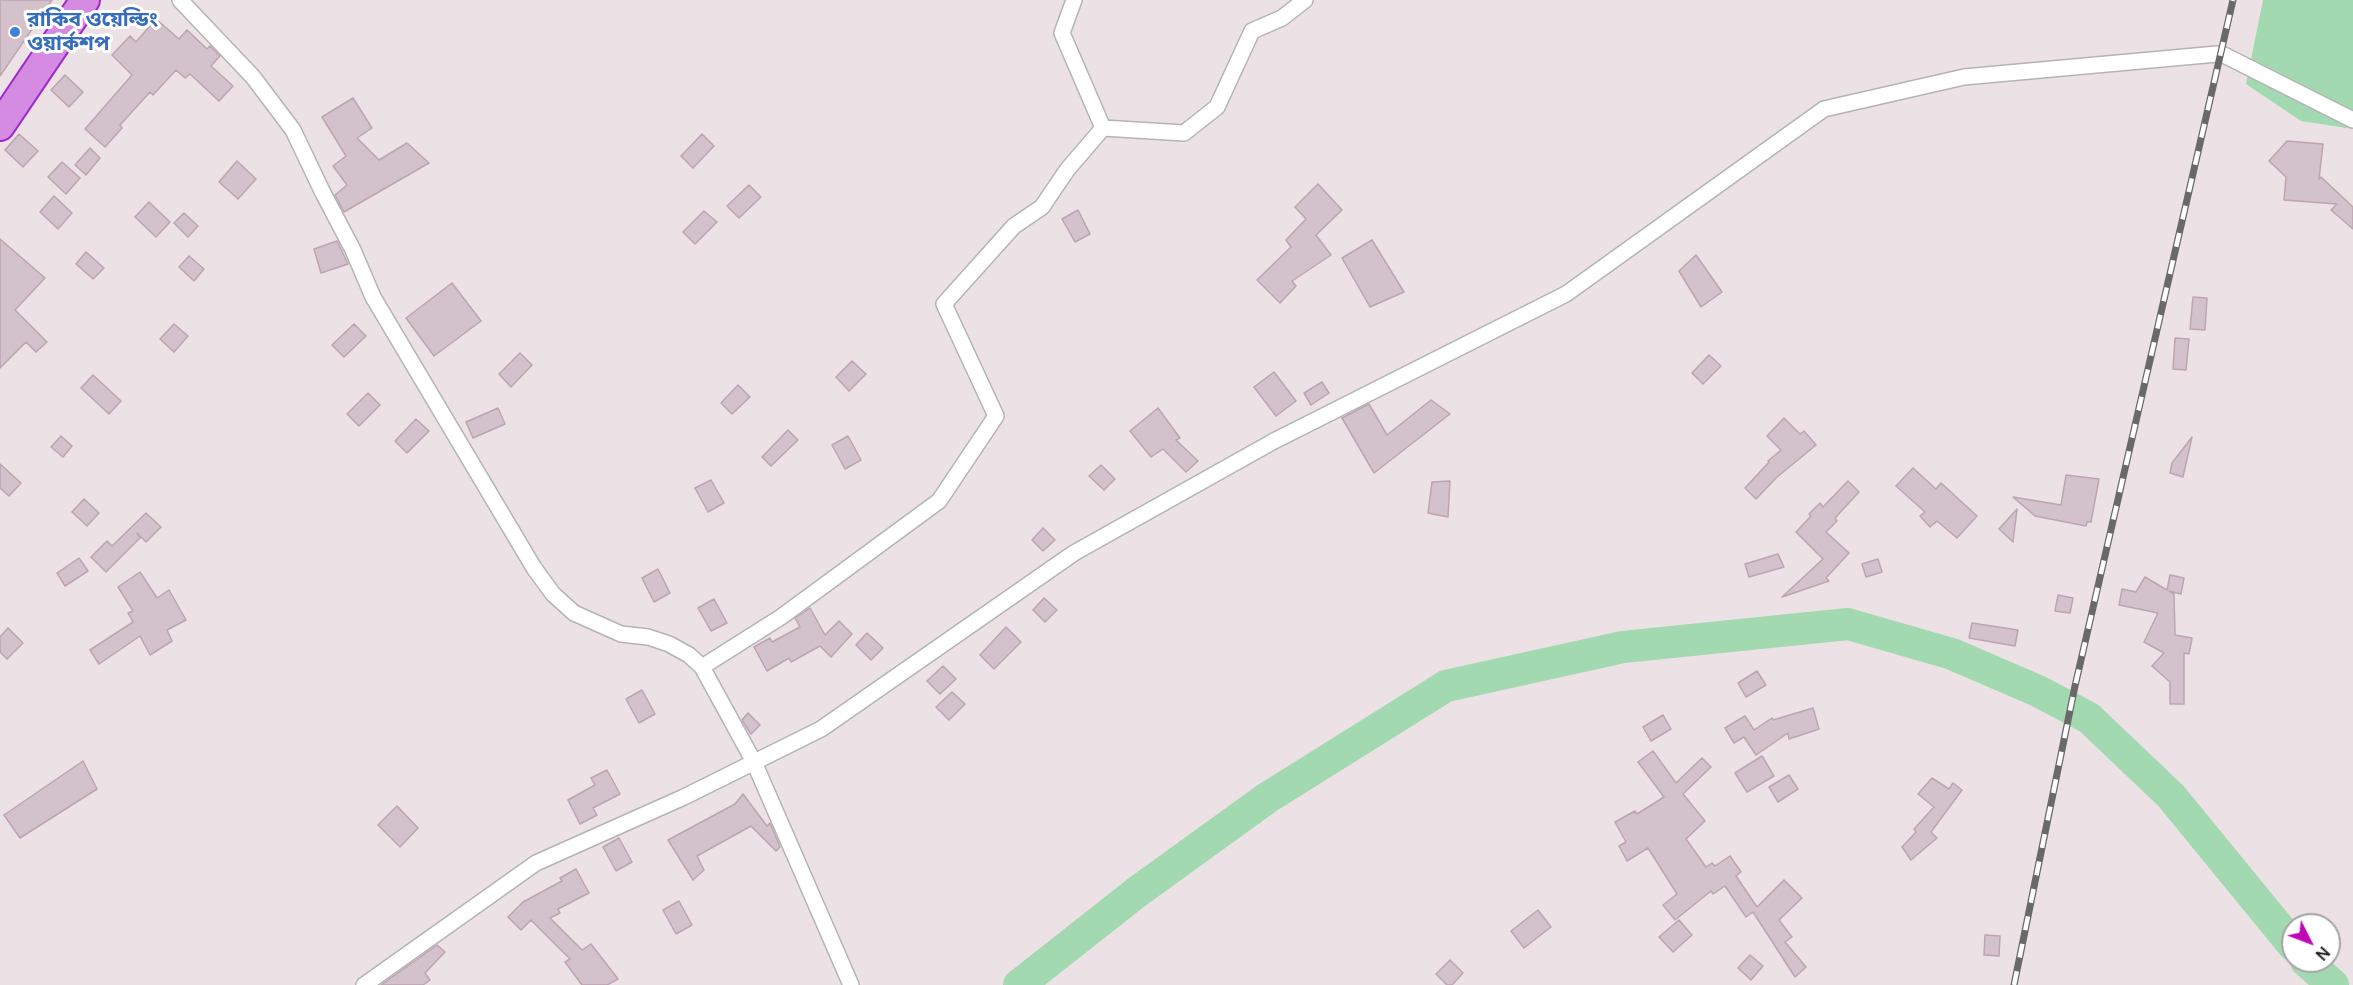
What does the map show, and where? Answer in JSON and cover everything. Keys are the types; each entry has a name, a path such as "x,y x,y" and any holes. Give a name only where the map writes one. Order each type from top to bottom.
{"highway":[{"path":"0,126 85,0"}],"street":[{"path":"180,0 253,77 293,130 353,250 373,297 528,558 553,594 574,613 621,634 648,637 669,644 689,655 702,667 754,762 851,985"},
{"path":"1074,0 1062,33 1103,128"},
{"path":"1103,128 1184,134 1217,107 1252,31 1282,18 1305,0"},
{"path":"364,985 536,863 684,797 821,729 1074,553 1274,441 1566,294 1824,109 1964,76 2217,54 2353,120"},
{"path":"702,667 782,617 939,501 996,416 944,304 1014,226 1042,207 1067,170 1103,128"}],"shaded area":[{"path":"2263,0 2353,0 2353,129 2301,121 2246,84"}],"building":[{"name":"রাকিব ওয়েল্ডিং ওয়ার্কশপ","path":"0,0 52,0 0,76"},
{"path":"156,19 179,39 187,30 207,49 210,46 220,56 211,66 233,86 219,101 190,74 185,78 176,70 153,95 150,92 120,125 122,128 105,147 85,129 132,75 112,55 130,36 136,42"},
{"path":"65,75 83,92 69,107 51,90"},
{"path":"353,98 372,128 357,138 379,160 407,143 429,163 344,212 335,195 347,185 333,166 346,156 322,117"},
{"path":"19,134 38,151 23,167 5,150"},
{"path":"702,134 714,146 693,168 681,156"},
{"path":"2287,141 2323,144 2319,179 2321,177 2353,207 2353,229 2331,210 2337,204 2284,200 2286,177 2269,161"},
{"path":"90,148 100,158 86,175 75,165"},
{"path":"237,161 256,179 238,199 219,182"},
{"path":"62,162 80,178 66,194 48,177"},
{"path":"1318,184 1342,210 1316,235 1331,255 1292,281 1296,286 1280,303 1257,280 1291,247 1286,240 1306,219 1295,207"},
{"path":"749,185 761,197 739,218 727,206"},
{"path":"54,196 72,213 58,229 40,212"},
{"path":"149,202 170,222 156,237 135,217"},
{"path":"1078,210 1090,234 1075,242 1062,219"},
{"path":"704,211 717,222 695,244 683,232"},
{"path":"184,213 198,226 188,237 174,223"},
{"path":"0,239 45,278 15,310 47,342 36,352 26,342 0,368"},
{"path":"1372,240 1404,292 1370,307 1342,258"},
{"path":"337,241 348,264 321,273 314,249"},
{"path":"86,252 104,268 93,279 76,264"},
{"path":"1696,255 1722,292 1701,307 1679,271"},
{"path":"189,256 204,269 194,281 179,267"},
{"path":"452,283 481,321 434,356 406,318"},
{"path":"2193,297 2207,298 2205,330 2190,329"},
{"path":"174,324 188,336 174,352 160,339"},
{"path":"354,324 366,336 344,357 332,345"},
{"path":"2175,338 2189,339 2186,370 2173,369"},
{"path":"520,353 532,365 511,387 499,374"},
{"path":"1709,355 1721,366 1703,384 1692,373"},
{"path":"852,361 866,374 849,391 836,377"},
{"path":"1274,372 1296,401 1276,416 1254,387"},
{"path":"93,375 121,401 109,414 81,388"},
{"path":"1322,382 1329,393 1311,405 1304,393"},
{"path":"738,385 750,397 732,414 721,403"},
{"path":"368,393 380,405 359,426 347,414"},
{"path":"1431,400 1450,414 1374,473 1342,418 1369,404 1387,435"},
{"path":"498,408 505,424 473,438 466,422"},
{"path":"1158,408 1180,438 1176,440 1198,461 1186,472 1163,449 1151,457 1130,431"},
{"path":"1784,418 1800,434 1804,431 1816,445 1776,478 1756,499 1745,488 1768,461 1781,450 1767,436"},
{"path":"416,419 429,431 407,453 395,441"},
{"path":"788,430 798,440 771,466 762,457"},
{"path":"61,436 72,446 63,457 51,447"},
{"path":"848,436 861,460 845,469 832,445"},
{"path":"2192,437 2183,477 2170,473 2172,463"},
{"path":"0,464 21,483 9,496 0,488"},
{"path":"1101,465 1115,479 1104,490 1089,476"},
{"path":"1913,468 1936,489 1941,483 1977,516 1957,538 1937,521 1930,527 1920,516 1925,512 1896,486"},
{"path":"2066,475 2099,479 2091,522 2087,522 2086,526 2035,516 2013,497 2061,505"},
{"path":"711,480 724,503 708,512 695,488"},
{"path":"1450,481 1448,517 1428,513 1432,482"},
{"path":"1848,481 1859,492 1835,518 1837,521 1826,532 1849,553 1826,578 1829,581 1782,597 1823,559 1796,532 1820,503 1823,507"},
{"path":"84,499 99,513 87,526 72,512"},
{"path":"2017,509 2013,542 1999,529"},
{"path":"146,513 161,527 146,542 137,533 140,538 106,572 91,557 107,541 112,546"},
{"path":"1043,528 1055,540 1043,551 1032,540"},
{"path":"1778,554 1784,567 1749,577 1745,564"},
{"path":"79,558 88,571 65,586 57,573"},
{"path":"1878,559 1882,572 1866,577 1862,564"},
{"path":"658,569 670,593 654,602 642,578"},
{"path":"140,572 157,598 169,590 186,620 167,630 172,641 150,655 140,636 99,664 90,650 133,622 128,613 133,611 118,587"},
{"path":"2170,575 2184,578 2181,594 2169,591 2174,594 2175,635 2192,638 2189,654 2184,653 2184,704 2170,704 2170,682 2152,666 2164,653 2144,642 2158,613 2119,605 2122,589 2136,592 2145,577 2167,590"},
{"path":"2058,595 2073,598 2070,613 2055,611"},
{"path":"1044,598 1057,610 1045,622 1033,610"},
{"path":"714,599 727,623 711,631 698,608"},
{"path":"810,608 825,635 839,621 852,634 831,657 820,646 791,662 789,658 767,671 754,647 770,638 772,642 800,627 795,618"},
{"path":"1972,623 2018,630 2015,646 1969,638"},
{"path":"1006,627 1021,642 994,669 980,655"},
{"path":"8,628 23,643 7,659 0,652 0,637"},
{"path":"867,633 883,648 871,660 856,645"},
{"path":"943,666 956,679 940,694 927,681"},
{"path":"1757,671 1766,685 1746,697 1738,683"},
{"path":"642,690 655,714 639,723 626,699"},
{"path":"952,692 965,704 949,720 936,707"},
{"path":"1813,708 1819,729 1789,739 1788,733 1756,755 1744,737 1734,743 1725,728 1745,716 1754,730 1772,718 1773,720"},
{"path":"748,713 760,725 751,734 742,720"},
{"path":"1663,715 1671,729 1651,741 1643,727"},
{"path":"1653,751 1676,783 1702,758 1711,767 1683,794 1705,821 1686,839 1706,867 1712,863 1715,866 1730,856 1741,872 1736,876 1757,907 1784,880 1802,898 1779,920 1792,937 1785,942 1806,967 1795,977 1753,912 1746,917 1725,886 1713,894 1711,891 1675,920 1663,905 1677,894 1648,848 1627,861 1619,846 1626,842 1615,822 1635,811 1637,814 1664,797 1638,762"},
{"path":"1762,756 1774,776 1747,792 1735,773"},
{"path":"83,761 97,789 20,838 4,815"},
{"path":"607,770 620,794 593,808 597,815 580,824 568,800 595,785 591,778"},
{"path":"1789,775 1798,789 1778,802 1769,787"},
{"path":"1932,778 1949,789 1953,783 1962,790 1931,832 1937,838 1911,860 1902,847 1916,832 1914,829 1934,807 1918,794"},
{"path":"743,794 767,826 770,823 780,847 776,851 751,826 697,856 704,870 693,880 668,840 735,804"},
{"path":"397,806 418,828 400,847 378,825"},
{"path":"619,838 632,862 616,871 603,847"},
{"path":"576,869 589,893 558,909 560,913 550,918 582,950 591,944 618,979 607,985 582,985 565,962 570,959 531,920 521,930 508,917 523,902 562,881 560,878"},
{"path":"679,901 692,925 676,934 663,910"},
{"path":"1538,910 1551,927 1524,948 1511,931"},
{"path":"1679,920 1692,935 1673,952 1659,937"},
{"path":"1985,935 2000,936 1999,956 1984,955"},
{"path":"437,945 445,952 425,973 430,980 423,985 381,985"},
{"path":"1750,955 1763,966 1751,980 1738,968"},
{"path":"1450,960 1463,973 1452,985 1447,985 1436,974"}],"waterway":[{"path":"1019,985 1137,892 1267,798 1446,686 1623,647 1848,624 1952,654 2038,691 2089,718 2171,796 2281,930"},
{"path":"2320,973 2333,985"}],"railway":[{"path":"2014,985 2075,686 2233,0"}],"place":[{"name":"রাকিব ওয়েল্ডিং ওয়ার্কশপ","path":"15,32"}]}
